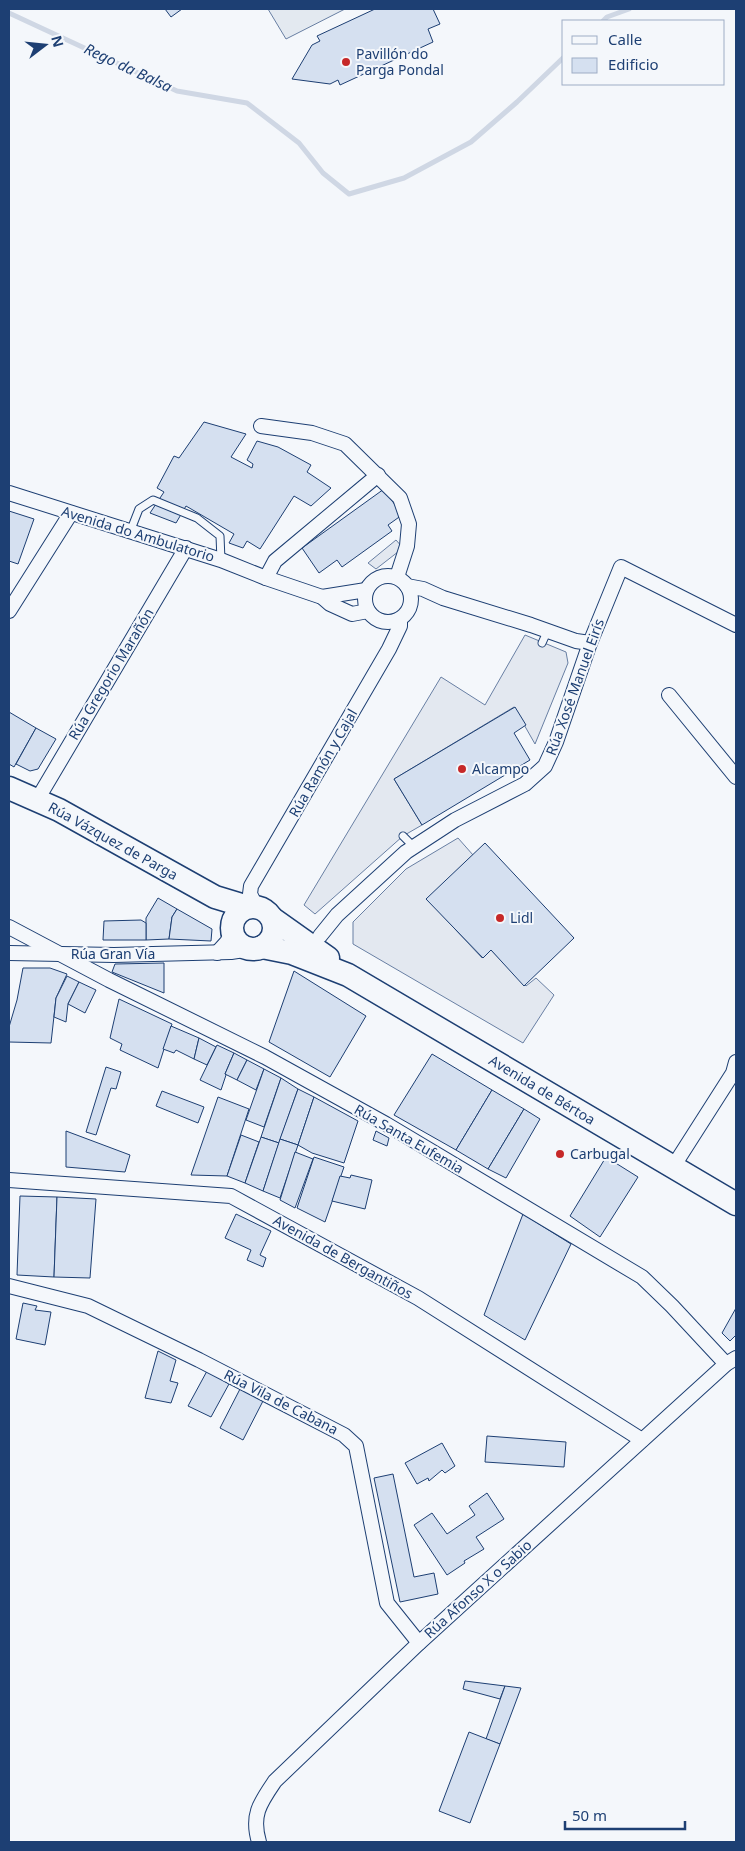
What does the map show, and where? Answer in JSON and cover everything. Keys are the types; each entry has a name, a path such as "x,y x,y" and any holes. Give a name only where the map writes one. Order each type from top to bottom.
{"main road":[{"name":"Rúa Vázquez de Parga","path":"9,788 85,824 215,897 259,911"},
{"path":"215,897 231,930 238,944 256,948 267,944 274,933 259,911 241,909 236,914 231,930"},
{"name":"Avenida de Bértoa","path":"259,911 293,933 340,968 736,1204"},
{"name":"Avenida de Bértoa","path":"256,948 292,953 340,968"}],"street":[{"path":"261,426 312,433 345,444 400,498 409,524 408,546 402,582 410,594 410,607"},
{"path":"266,578 275,561 378,475"},
{"name":"Avenida do Ambulatorio","path":"9,493 221,560 322,598 330,604 352,614 368,611"},
{"path":"9,611 15,589 71,514"},
{"name":"Rúa Gregorio Marañón","path":"37,800 186,548"},
{"name":"Rúa Xosé Manuel Eirís","path":"320,936 350,903 414,846 455,820 525,784 545,766 556,742 590,643 621,567 736,625"},
{"path":"443,598 420,601 410,607 400,619 385,622 373,617 365,605 366,590 376,579 390,575 402,582 443,598 504,616 544,637 590,643"},
{"name":"Avenida do Ambulatorio","path":"322,598 366,590"},
{"name":"Rúa Ramón y Cajal","path":"259,911 250,894 251,886 389,649 400,626 400,619"},
{"path":"669,695 736,777"},
{"name":"Rúa Santa Eufemia","path":"9,927 109,980 265,1057 386,1124 642,1277 731,1361"},
{"path":"218,953 227,942 231,930"},
{"path":"293,933 320,936 340,968"},
{"name":"Rúa Gran Vía","path":"9,953 218,953 256,948"},
{"path":"673,1167 733,1073 736,1062"},
{"name":"Avenida de Bergantiños","path":"9,1180 231,1196 418,1298 642,1440"},
{"name":"Rúa Vila de Cabana","path":"9,1286 88,1306 199,1360 344,1435 356,1446 388,1603 419,1643"},
{"name":"Rúa Afonso X o Sabio","path":"259,1842 254,1828 259,1805 275,1781 419,1643 731,1361"}],"lane":[{"path":"130,532 139,509 153,500 197,518 220,536 221,560"},
{"path":"403,836 414,846"}],"shaded area":[{"path":"268,9 345,9 286,39"},
{"path":"396,540 403,548 376,569 368,563"},
{"name":"Alcampo","path":"525,635 566,652 568,663 535,744 514,707 394,779 422,825 403,836 315,914 304,905 441,677 485,705"},
{"path":"458,838 473,855 427,899 482,958 491,950 526,986 536,978 554,995 523,1043 353,944 353,922 406,869"}],"building":[{"path":"165,9 182,9 171,17"},
{"name":"Pavillón do Parga Pondal","path":"375,9 433,9 440,24 428,29 433,42 340,85 338,80 330,84 292,79 312,45 320,41 317,36"},
{"path":"204,422 246,434 231,457 252,468 253,464 247,460 257,441 278,447 311,465 307,472 331,488 311,506 294,496 260,549 247,541 243,548 229,543 234,534 186,506 176,523 150,513 164,492 157,488 174,456 179,458"},
{"path":"384,489 402,515 388,525 392,531 342,567 337,560 319,573 302,548"},
{"path":"9,511 34,519 18,564 9,561"},
{"name":"Alcampo","path":"515,707 526,725 514,733 530,760 422,825 394,779"},
{"path":"9,712 36,728 14,767 9,764"},
{"path":"36,728 56,739 38,769 30,771 16,764"},
{"name":"Lidl","path":"485,843 574,938 524,986 491,950 483,958 426,899"},
{"path":"158,898 177,909 172,917 169,939 146,940 146,918"},
{"path":"177,909 212,929 211,941 169,939 172,917"},
{"path":"141,920 146,923 146,940 103,940 104,921"},
{"path":"164,963 164,993 112,972 115,964"},
{"path":"23,968 50,968 67,974 56,998 51,1043 9,1042 9,1027 17,1000"},
{"path":"294,971 366,1016 330,1077 269,1042"},
{"path":"67,976 79,982 68,1004 66,1022 54,1017 56,998"},
{"path":"79,982 96,990 85,1013 68,1004"},
{"path":"119,999 172,1024 158,1068 120,1050 122,1044 110,1038"},
{"path":"171,1026 199,1038 194,1059 176,1050 174,1053 163,1049"},
{"path":"199,1038 216,1047 207,1065 194,1059"},
{"path":"217,1045 234,1053 225,1074 221,1090 200,1080"},
{"path":"234,1053 247,1060 237,1080 225,1074"},
{"path":"432,1054 492,1090 456,1150 394,1115"},
{"path":"247,1060 264,1069 256,1090 237,1080"},
{"path":"106,1067 121,1072 116,1089 111,1088 96,1135 86,1132"},
{"path":"264,1069 281,1078 264,1127 246,1120"},
{"path":"281,1078 298,1089 279,1143 261,1137"},
{"path":"298,1089 314,1097 298,1145 280,1139"},
{"path":"492,1090 524,1109 488,1169 456,1150"},
{"path":"162,1091 204,1107 198,1123 156,1106"},
{"path":"218,1097 249,1109 227,1176 191,1175"},
{"path":"314,1097 358,1121 344,1163 312,1153 298,1145"},
{"path":"524,1109 540,1119 506,1178 488,1169"},
{"path":"66,1131 130,1155 125,1172 66,1167"},
{"path":"376,1131 389,1138 387,1146 373,1140"},
{"path":"241,1135 259,1142 245,1183 227,1176"},
{"path":"261,1137 279,1143 263,1191 245,1183"},
{"path":"280,1139 298,1145 280,1198 263,1191"},
{"path":"295,1152 313,1159 295,1208 280,1200"},
{"path":"314,1157 344,1167 325,1222 297,1208"},
{"path":"606,1157 638,1177 600,1237 570,1216"},
{"path":"351,1175 372,1180 365,1209 332,1201 340,1176 350,1178"},
{"path":"20,1196 57,1197 54,1277 17,1275"},
{"path":"57,1197 96,1199 90,1278 54,1277"},
{"path":"236,1214 271,1231 260,1255 266,1258 263,1267 247,1260 251,1250 225,1238"},
{"path":"523,1214 571,1244 525,1340 484,1315"},
{"path":"23,1303 37,1306 35,1310 51,1312 45,1345 16,1339"},
{"path":"736,1308 736,1335 730,1341 722,1333"},
{"path":"158,1351 176,1360 170,1381 178,1383 171,1403 145,1398"},
{"path":"207,1371 229,1384 211,1417 188,1406"},
{"path":"240,1389 263,1401 243,1440 220,1428"},
{"path":"487,1436 566,1442 564,1467 485,1462"},
{"path":"442,1443 455,1466 445,1473 442,1470 429,1481 428,1478 417,1484 405,1463"},
{"path":"393,1474 414,1577 434,1573 438,1594 400,1602 374,1478"},
{"path":"487,1493 504,1519 476,1537 484,1549 464,1561 465,1563 447,1575 414,1525 432,1513 447,1534 475,1515 469,1506"},
{"path":"465,1681 505,1686 500,1699 463,1689"},
{"path":"505,1686 521,1688 500,1744 486,1739"},
{"path":"469,1732 500,1744 470,1823 439,1811"}],"waterway":[{"name":"Rego da Balsa","path":"604,20 607,17 629,9"},
{"name":"Rego da Balsa","path":"9,13 177,91 247,103 299,143 323,173 349,194 404,178 471,142 562,59"}],"place":[{"name":"Pavillón do Parga Pondal","path":"346,62"},
{"name":"Alcampo","path":"462,769"},
{"name":"Lidl","path":"500,918"},
{"name":"Carbugal","path":"560,1154"}]}
